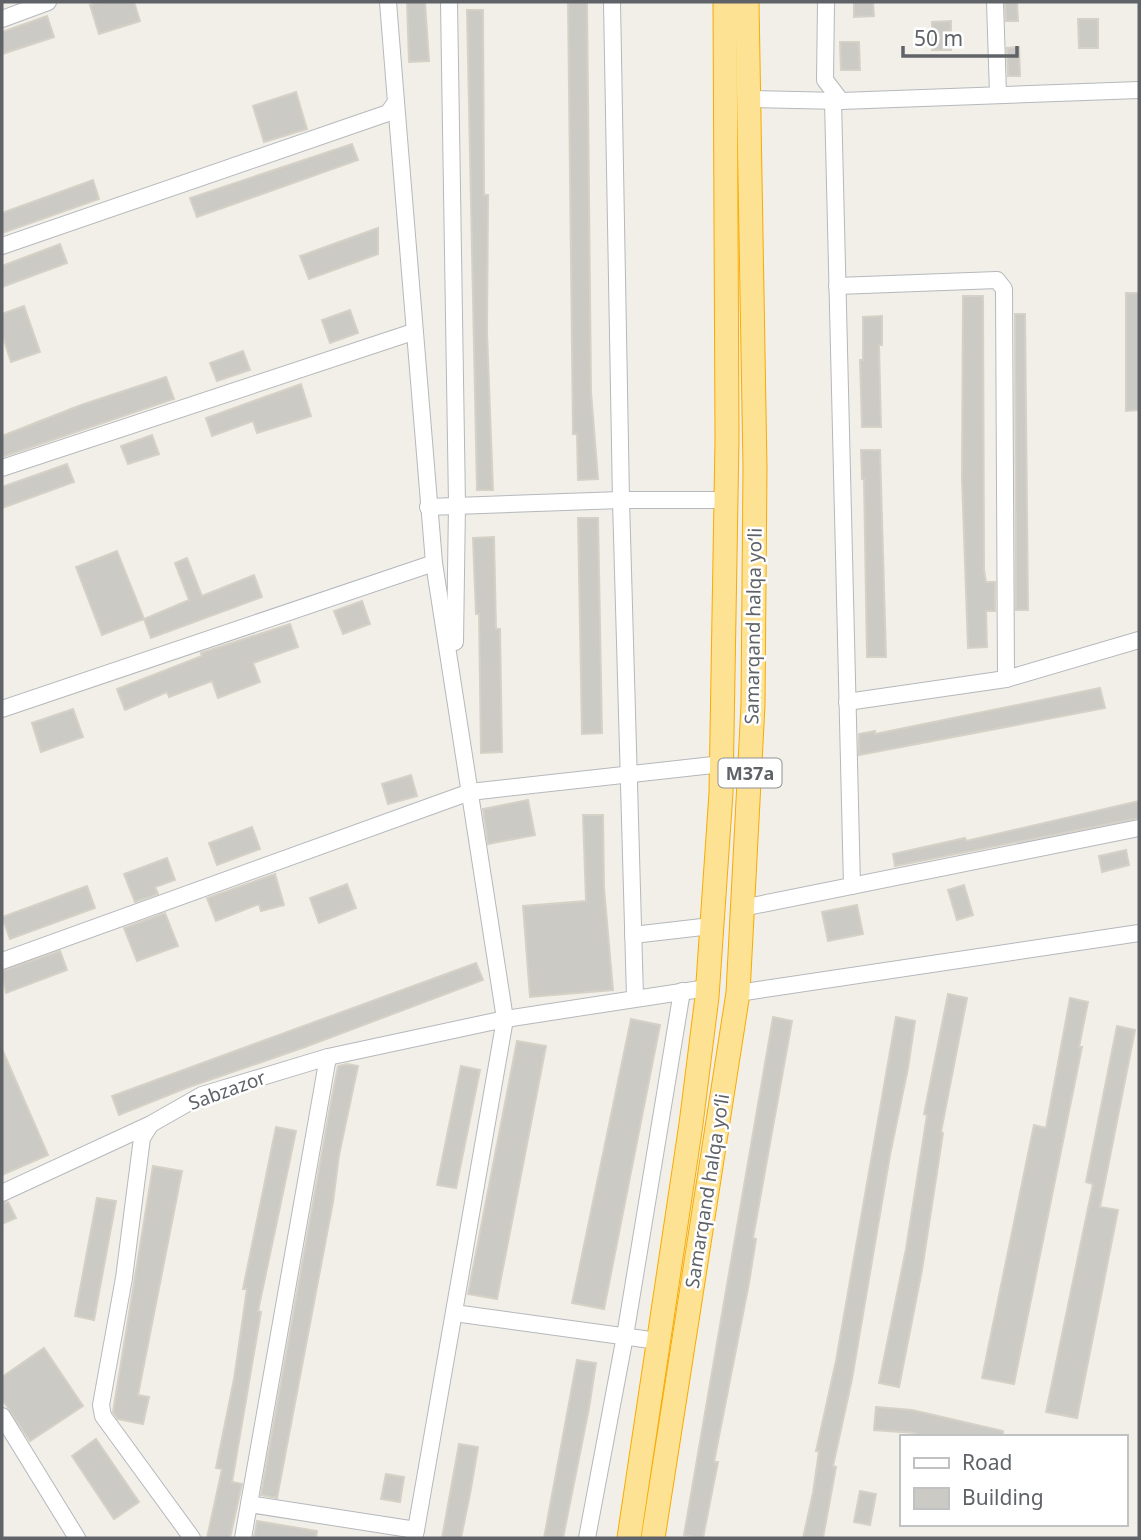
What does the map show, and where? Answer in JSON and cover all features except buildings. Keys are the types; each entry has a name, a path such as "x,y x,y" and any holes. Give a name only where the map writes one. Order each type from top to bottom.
{"highway":[{"name":"Samarqand halqa yoʻli","path":"629,1538 691,1125 707,988 721,793 726,500 725,2"},
{"name":"Samarqand halqa yoʻli","path":"653,1538 738,993 749,797 755,468 747,2"},
{"path":"721,793 749,797"}],"street":[{"path":"2,19 48,2"},
{"path":"249,1504 415,1534 505,1018 434,563 388,2"},
{"path":"449,2 457,504 454,679"},
{"path":"612,2 627,776 635,997"},
{"path":"826,2 825,80 837,101 837,286 852,886"},
{"path":"995,2 998,94"},
{"path":"750,99 837,101 1139,90"},
{"path":"2,246 378,119 388,113 396,102"},
{"path":"837,286 997,280 1004,289 1006,679"},
{"path":"2,468 413,332"},
{"path":"428,507 621,500 726,500"},
{"path":"2,709 434,563"},
{"path":"847,702 1006,679 1139,639"},
{"path":"2,961 470,792 722,764"},
{"path":"742,908 1139,828"},
{"path":"633,935 711,926"},
{"path":"738,993 1139,933"},
{"name":"Sabzazor","path":"2,1193 150,1124 202,1095 328,1057 505,1018 707,988"},
{"path":"587,1538 625,1336 682,991"},
{"path":"243,1538 328,1057"},
{"path":"150,1124 142,1138 124,1278 101,1405 103,1416 192,1538"},
{"path":"454,1313 658,1341"},
{"path":"2,1416 77,1538"}]}
